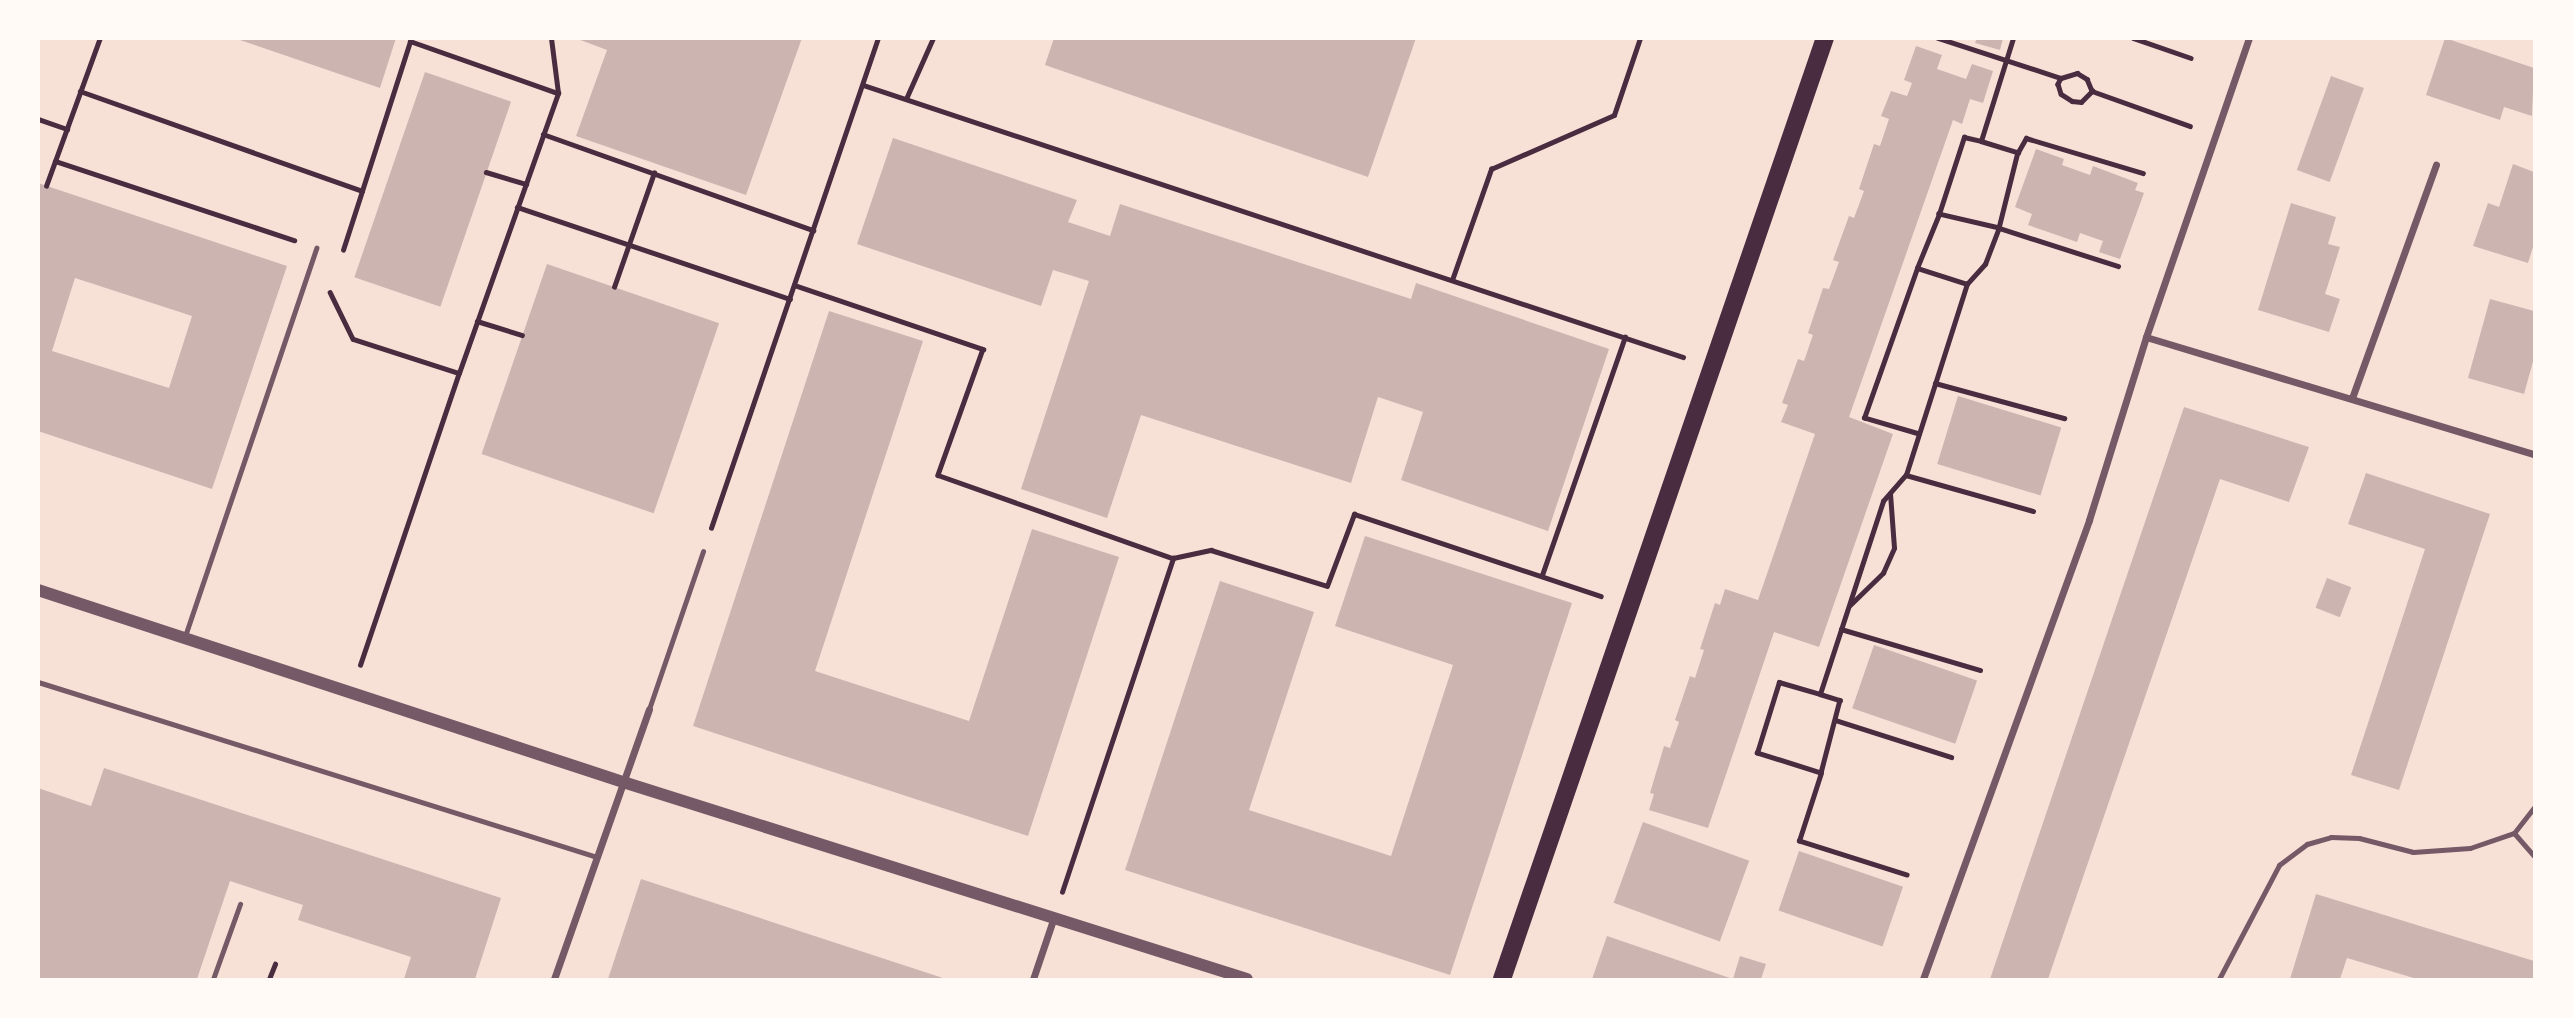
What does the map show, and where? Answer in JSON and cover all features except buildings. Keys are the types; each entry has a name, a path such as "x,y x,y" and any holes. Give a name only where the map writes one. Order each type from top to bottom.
{"main road":[{"path":"1502,979 1632,607 1825,38"}],"street":[{"path":"1923,979 2089,520 2146,337 2249,38"},
{"path":"2352,398 2436,165"},
{"path":"2146,337 2535,454"},
{"path":"38,590 623,782 1247,979"},
{"path":"554,979 649,709"},
{"path":"1033,979 1054,916"}],"lane":[{"path":"184,637 316,248"},
{"path":"649,709 703,551"},
{"path":"38,682 597,857"},
{"path":"2219,979 2279,865 2307,844 2330,837 2359,838 2413,852 2470,848 2514,833 2535,807"},
{"path":"2514,833 2535,856"},
{"path":"213,979 240,904"}],"path":[{"path":"46,186 100,38"},
{"path":"350,692 458,373 558,93 551,38"},
{"path":"703,551 878,38"},
{"path":"906,99 933,38"},
{"path":"1452,280 1491,169 1615,115 1640,38"},
{"path":"1938,38 2061,78"},
{"path":"1981,141 2013,38"},
{"path":"2133,38 2191,58"},
{"path":"55,161 341,256 410,40 558,93"},
{"path":"2092,91 2081,102 2072,101 2060,94 2058,83 2061,78 2072,73 2083,75 2092,91 2214,135"},
{"path":"863,85 1712,368"},
{"path":"80,92 362,191"},
{"path":"38,119 66,129"},
{"path":"543,134 814,230"},
{"path":"1919,434 1864,418 1939,214 1964,137 2018,152"},
{"path":"1820,694 1883,501 1906,475 1966,284 1985,264 1999,228 2018,152 2026,138 2143,173"},
{"path":"486,172 526,184"},
{"path":"614,287 654,173"},
{"path":"517,207 790,299"},
{"path":"1939,214 1999,228 2118,266"},
{"path":"1917,268 1966,284"},
{"path":"794,285 983,349 938,475 1173,558 1211,550 1327,586 1354,514 1632,607"},
{"path":"330,293 353,339 458,373"},
{"path":"477,321 522,335"},
{"path":"1542,575 1625,337"},
{"path":"1935,383 2064,418"},
{"path":"1906,475 2033,511"},
{"path":"1849,606 1883,573 1894,548 1890,494"},
{"path":"1054,916 1173,558"},
{"path":"1841,629 1980,670"},
{"path":"1821,773 1757,753 1779,682 1840,700 1821,773 1799,841 1907,875"},
{"path":"1835,720 1951,757"},
{"path":"270,979 275,964"}]}
